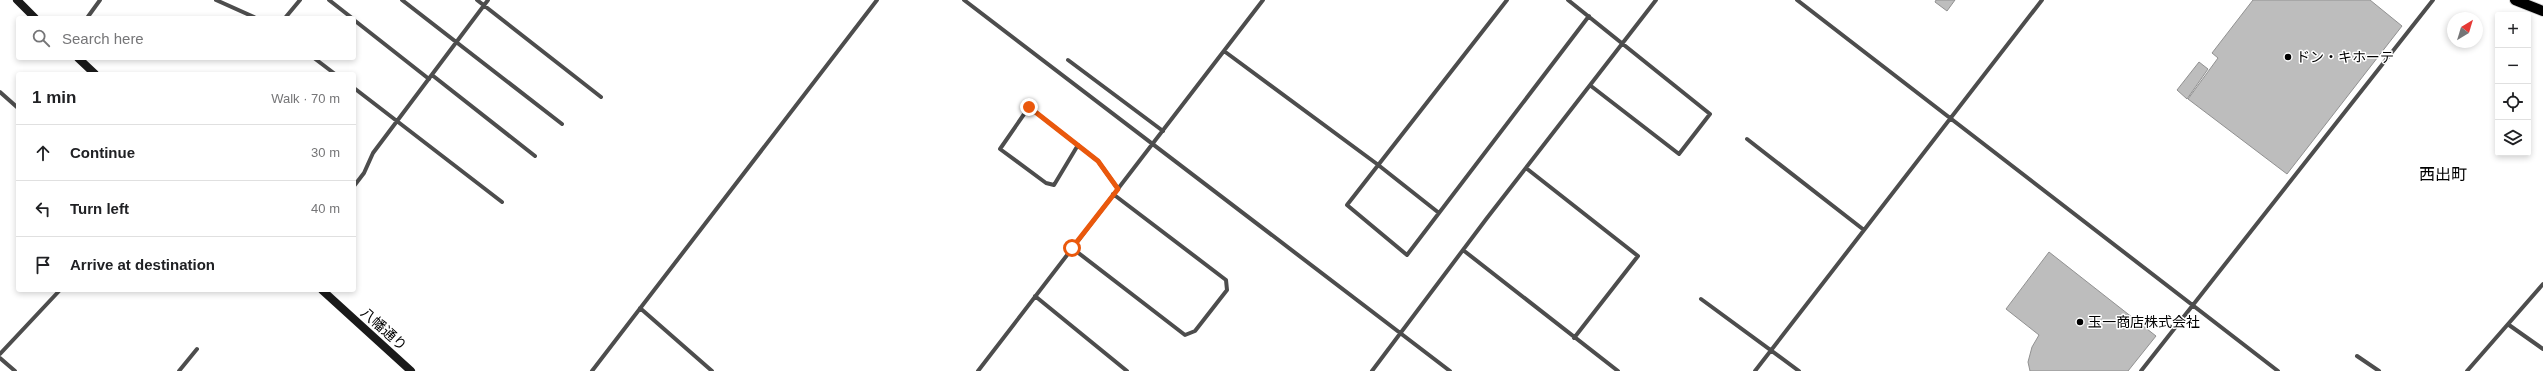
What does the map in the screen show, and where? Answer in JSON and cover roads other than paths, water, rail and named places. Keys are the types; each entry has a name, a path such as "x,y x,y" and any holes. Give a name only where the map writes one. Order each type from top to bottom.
{"main road":[{"path":"2516,0 2543,11"}],"street":[{"path":"17,0 33,16"},
{"path":"88,16 100,0"},
{"path":"216,0 252,16"},
{"path":"287,16 300,0"},
{"path":"329,0 349,16"},
{"path":"402,0 562,124"},
{"path":"477,0 601,97"},
{"path":"356,183 364,173 373,153 488,0"},
{"path":"592,371 877,0"},
{"path":"964,0 1450,371"},
{"path":"978,371 1263,0"},
{"path":"1507,0 1377,164 1347,205 1407,254 1589,16"},
{"path":"1568,0 1710,114 1679,154 1591,86"},
{"path":"1372,371 1526,168 1624,44 1656,0"},
{"path":"1797,0 2278,371"},
{"path":"1755,371 2042,0"},
{"path":"2140,371 2433,0"},
{"path":"356,21 535,156"},
{"path":"1224,51 1377,164 1439,213"},
{"path":"80,60 93,72"},
{"path":"317,60 332,72"},
{"path":"1068,60 1163,131"},
{"path":"356,90 502,202"},
{"path":"0,92 16,106"},
{"path":"1078,145 1054,184 1046,183 1000,149 1029,107 1078,145 1098,161 1118,189"},
{"path":"1747,139 1864,230"},
{"path":"1526,168 1638,256 1574,338"},
{"path":"1072,248 1185,335 1195,331 1227,290 1226,280 1114,194"},
{"path":"1463,250 1618,371"},
{"path":"2467,371 2509,325 2543,284"},
{"path":"0,354 58,292"},
{"name":"八幡通り","path":"324,292 411,371"},
{"path":"1035,296 1127,371"},
{"path":"1701,300 1799,371"},
{"path":"640,308 712,371"},
{"path":"2509,325 2543,349"},
{"path":"179,371 197,349"},
{"path":"2357,356 2378,371"},
{"path":"0,358 15,371"}],"place":[{"name":"ドン・キホーテ","path":"2288,57"},
{"name":"玉一商店株式会社","path":"2080,322"}],"district":[{"name":"西出町","path":"2443,174"}]}
